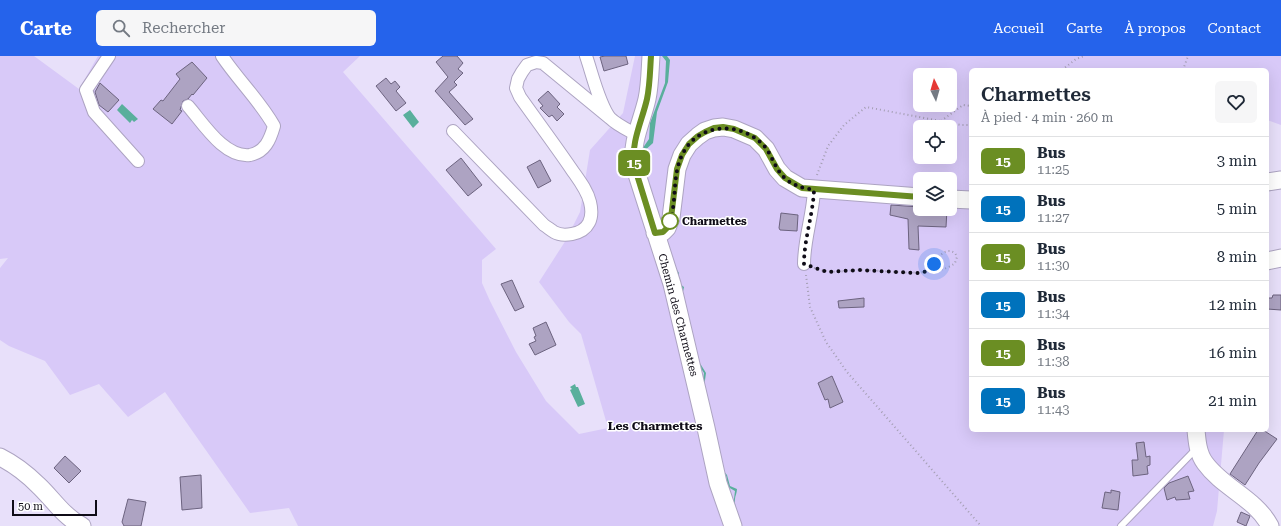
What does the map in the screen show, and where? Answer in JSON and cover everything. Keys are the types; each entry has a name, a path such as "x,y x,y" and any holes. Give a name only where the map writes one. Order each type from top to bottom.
{"street":[{"path":"110,56 86,90 94,112 138,161"},
{"path":"188,106 215,138 228,150 243,156 257,154 264,148 270,139 274,126 222,56"},
{"path":"586,56 601,101 610,118"},
{"name":"Chemin des Charmettes","path":"650,56 648,93 637,135 634,151 634,165 659,233 703,412 718,484 733,526"},
{"path":"453,131 544,225 554,232 562,234 570,234 586,228 591,221 592,211 590,200 563,157 520,97 516,88 518,79 527,65 536,62 543,63 610,118 622,127 637,135"},
{"path":"659,233 667,228 671,218 677,169 682,155 689,144 698,136 714,128 723,127 734,129 755,138 766,149 777,169 785,178 802,188 913,197"},
{"path":"1269,182 1281,180"},
{"path":"804,264 804,254 814,190"},
{"path":"957,199 969,200"},
{"path":"1269,261 1281,258"},
{"path":"1196,432 1198,447 1204,462 1213,473 1254,505 1267,520 1270,526"},
{"path":"0,457 38,485 71,520 82,526"}],"lane":[{"path":"1121,526 1198,447"}],"path":[{"path":"1065,68 1076,59 1084,56"},
{"path":"1184,68 1188,56"},
{"path":"942,120 963,105 969,106"},
{"path":"814,190 817,176 828,146 844,125 866,108 935,120"},
{"path":"957,124 969,125"},
{"path":"929,271 945,252 951,250 955,253 957,260 947,269 917,273 860,270 827,272 804,264 810,307 826,342 847,372 980,526"}],"shaded area":[{"path":"0,56 34,56 79,89 98,56 360,56 343,72 496,249 482,260 482,283 490,301 516,352 546,401 579,434 608,428 581,334 569,322 539,282 566,240 580,212 590,150 623,113 635,56 1281,56 1281,125 1269,121 1269,68 969,68 969,432 1224,432 1217,511 1213,526 298,526 289,508 250,513 165,392 128,417 99,384 70,395 45,361 9,346 0,340 0,268 8,258 0,259"},
{"path":"662,56 667,56 670,60 668,82 657,112 653,143 638,155 649,139 650,123 665,83 666,61"},
{"path":"122,104 138,119 134,122 132,120 130,123 117,110"},
{"path":"410,110 419,122 413,128 403,115"},
{"path":"665,244 670,259 679,273 678,280 684,287 682,296 698,360 706,373 704,387 720,450 718,453 722,469 727,475 730,486 737,489 735,505 741,526 739,526 736,519 736,512 733,507 735,491 728,487 726,475 720,470 716,452 718,450 702,386 704,373 696,361 680,296 682,287 676,282 671,265 663,247"},
{"path":"575,384 576,387 578,387 585,404 578,407 570,390 572,389 570,387"}],"building":[{"path":"443,56 457,56 463,63 458,69 463,73 454,82 457,85 449,92 473,119 465,125 435,91 448,77 436,62"},
{"path":"626,56 628,64 604,71 600,57"},
{"path":"192,62 207,78 193,95 192,94 188,99 183,101 180,110 182,111 172,124 153,109 161,100 163,101 180,79 176,74"},
{"path":"386,78 391,84 395,81 400,87 396,91 406,103 396,111 376,86"},
{"path":"100,83 119,100 108,112 99,105 95,92"},
{"path":"548,91 560,104 557,107 564,114 557,121 552,115 549,117 540,108 543,106 538,100"},
{"path":"461,158 482,185 468,196 446,170"},
{"path":"540,160 551,181 538,188 527,167"},
{"path":"891,205 913,207 913,216 947,216 946,227 918,226 919,250 909,249 908,219 890,215"},
{"path":"781,213 798,215 797,231 780,230"},
{"path":"512,280 524,307 515,311 501,284"},
{"path":"1273,295 1281,295 1281,310 1269,309 1269,298 1272,298"},
{"path":"864,298 864,307 839,308 838,301"},
{"path":"546,322 556,345 535,355 529,344 536,341 533,328"},
{"path":"832,376 843,402 830,408 828,399 825,400 818,383"},
{"path":"1257,432 1266,432 1277,439 1245,485 1230,474"},
{"path":"1144,442 1146,457 1150,456 1150,465 1147,466 1148,474 1133,476 1132,460 1138,460 1136,443"},
{"path":"65,456 81,471 69,483 54,468"},
{"path":"201,475 202,508 182,510 180,477"},
{"path":"1188,476 1194,491 1188,492 1190,499 1176,500 1175,497 1167,500 1164,488 1169,483"},
{"path":"1111,490 1120,492 1118,510 1102,508 1105,492 1111,493"},
{"path":"128,499 146,502 141,526 124,526 122,522"},
{"path":"1241,512 1250,516 1246,526 1237,522"}],"bus line":[{"name":"15","path":"651,56 647,99 634,146 633,157 634,165 655,233 663,232 667,228 671,218 677,169 682,155 689,144 698,136 714,128 723,127 734,129 755,138 766,149 777,169 785,178 802,188 913,197"}],"place":[{"name":"Charmettes","path":"670,221"}],"district":[{"name":"Les Charmettes","path":"655,426"}],"route":[{"path":"670,221 677,169 682,155 689,144 698,136 714,128 723,127 734,129 755,138 766,149 777,169 785,178 802,188 814,190 804,254 804,264 827,272 860,270 917,273 929,271 934,264"}]}
